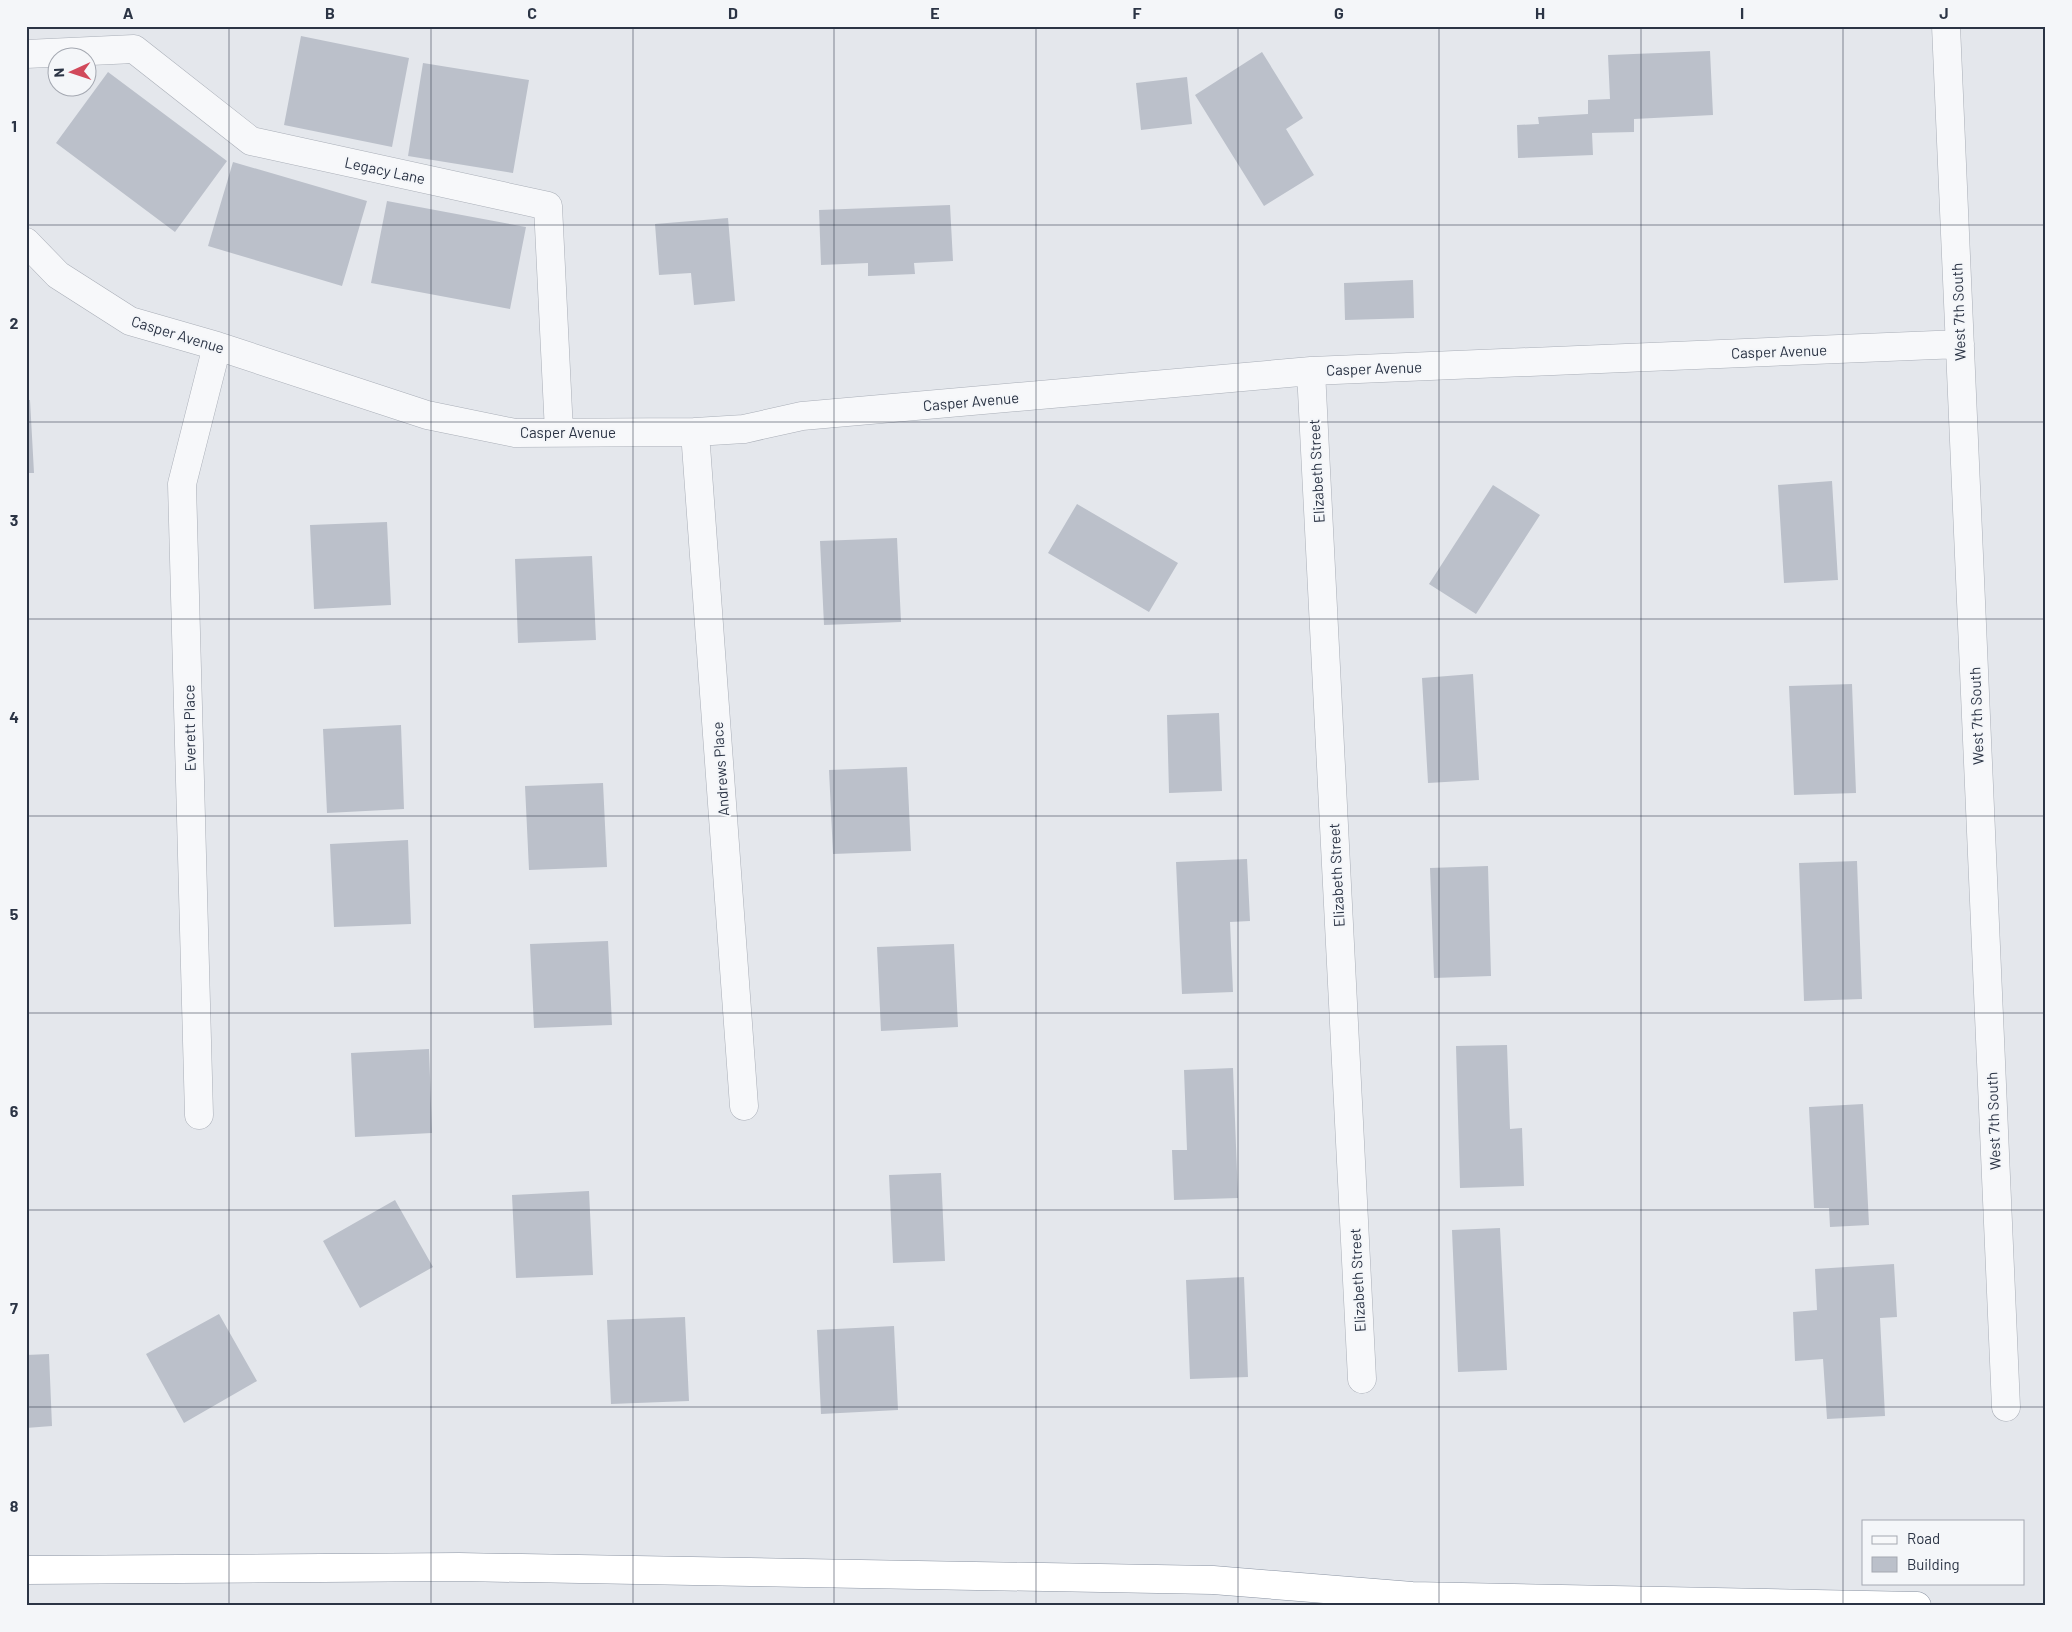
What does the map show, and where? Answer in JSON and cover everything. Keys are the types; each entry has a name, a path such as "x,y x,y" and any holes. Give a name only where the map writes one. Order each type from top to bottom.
{"highway":[{"path":"26,1570 459,1567 1203,1580 1412,1596 1917,1606"}],"street":[{"name":"West 7th South","path":"1946,26 2006,1407"},
{"name":"Legacy Lane","path":"26,54 134,49 251,141 548,206 559,432"},
{"name":"Casper Avenue","path":"26,242 58,275 130,321 217,346 427,415 515,433 695,432 744,429 802,416 1311,371 1960,344"},
{"name":"Everett Place","path":"199,1115 182,484 217,346"},
{"name":"Elizabeth Street","path":"1311,371 1362,1379"},
{"name":"Andrews Place","path":"695,432 744,1106"}],"building":[{"path":"301,36 409,58 392,147 284,125"},
{"path":"1710,51 1713,115 1634,119 1634,132 1592,133 1593,155 1518,158 1517,125 1539,124 1538,117 1588,114 1588,100 1610,99 1608,55"},
{"path":"1262,52 1303,118 1286,129 1314,175 1264,206 1195,95"},
{"path":"423,63 529,80 513,173 408,156"},
{"path":"108,72 227,161 175,232 56,143 89,98 98,98 98,86"},
{"path":"1187,77 1192,124 1141,130 1136,83"},
{"path":"233,162 367,201 342,286 208,246"},
{"path":"387,201 526,227 510,309 371,283"},
{"path":"950,205 953,261 914,263 915,274 868,276 868,263 821,265 819,210"},
{"path":"728,218 735,301 694,305 691,273 659,275 655,224"},
{"path":"1413,280 1414,318 1345,320 1344,283"},
{"path":"26,400 30,400 34,473 26,473"},
{"path":"1832,481 1838,580 1784,583 1778,485"},
{"path":"1493,485 1540,515 1476,614 1429,584"},
{"path":"1077,504 1178,563 1149,612 1048,553"},
{"path":"387,522 391,605 314,609 310,525"},
{"path":"897,538 901,622 824,625 820,541"},
{"path":"592,556 596,640 518,643 515,559"},
{"path":"1473,674 1479,780 1428,783 1422,678"},
{"path":"1852,684 1856,793 1794,795 1789,686"},
{"path":"1219,713 1222,791 1169,793 1167,715"},
{"path":"401,725 404,809 327,813 323,729"},
{"path":"907,767 911,851 833,854 829,770"},
{"path":"603,783 607,867 529,870 525,786"},
{"path":"408,840 411,924 334,927 330,844"},
{"path":"1247,859 1250,921 1230,922 1233,992 1182,994 1176,862"},
{"path":"1857,861 1862,999 1804,1001 1799,863"},
{"path":"1488,866 1491,976 1434,978 1430,868"},
{"path":"608,941 612,1025 534,1028 530,944"},
{"path":"954,944 958,1027 881,1031 877,947"},
{"path":"1507,1045 1510,1129 1522,1128 1524,1186 1460,1188 1456,1046"},
{"path":"429,1049 432,1133 355,1137 351,1053"},
{"path":"1233,1068 1238,1198 1174,1200 1172,1150 1187,1150 1184,1070"},
{"path":"1863,1104 1869,1225 1830,1227 1829,1208 1814,1208 1809,1107"},
{"path":"941,1173 945,1261 893,1263 889,1175"},
{"path":"589,1191 593,1275 516,1278 512,1195"},
{"path":"395,1200 433,1267 360,1308 323,1241"},
{"path":"1500,1228 1507,1370 1458,1372 1452,1230"},
{"path":"1894,1264 1897,1317 1880,1318 1885,1416 1827,1419 1823,1359 1795,1361 1793,1312 1817,1310 1815,1269"},
{"path":"1244,1277 1248,1377 1190,1379 1186,1280"},
{"path":"219,1314 257,1381 184,1423 146,1354"},
{"path":"685,1317 689,1401 611,1404 607,1320"},
{"path":"894,1326 898,1410 821,1414 817,1330"},
{"path":"49,1354 52,1426 26,1428 26,1355"}]}
